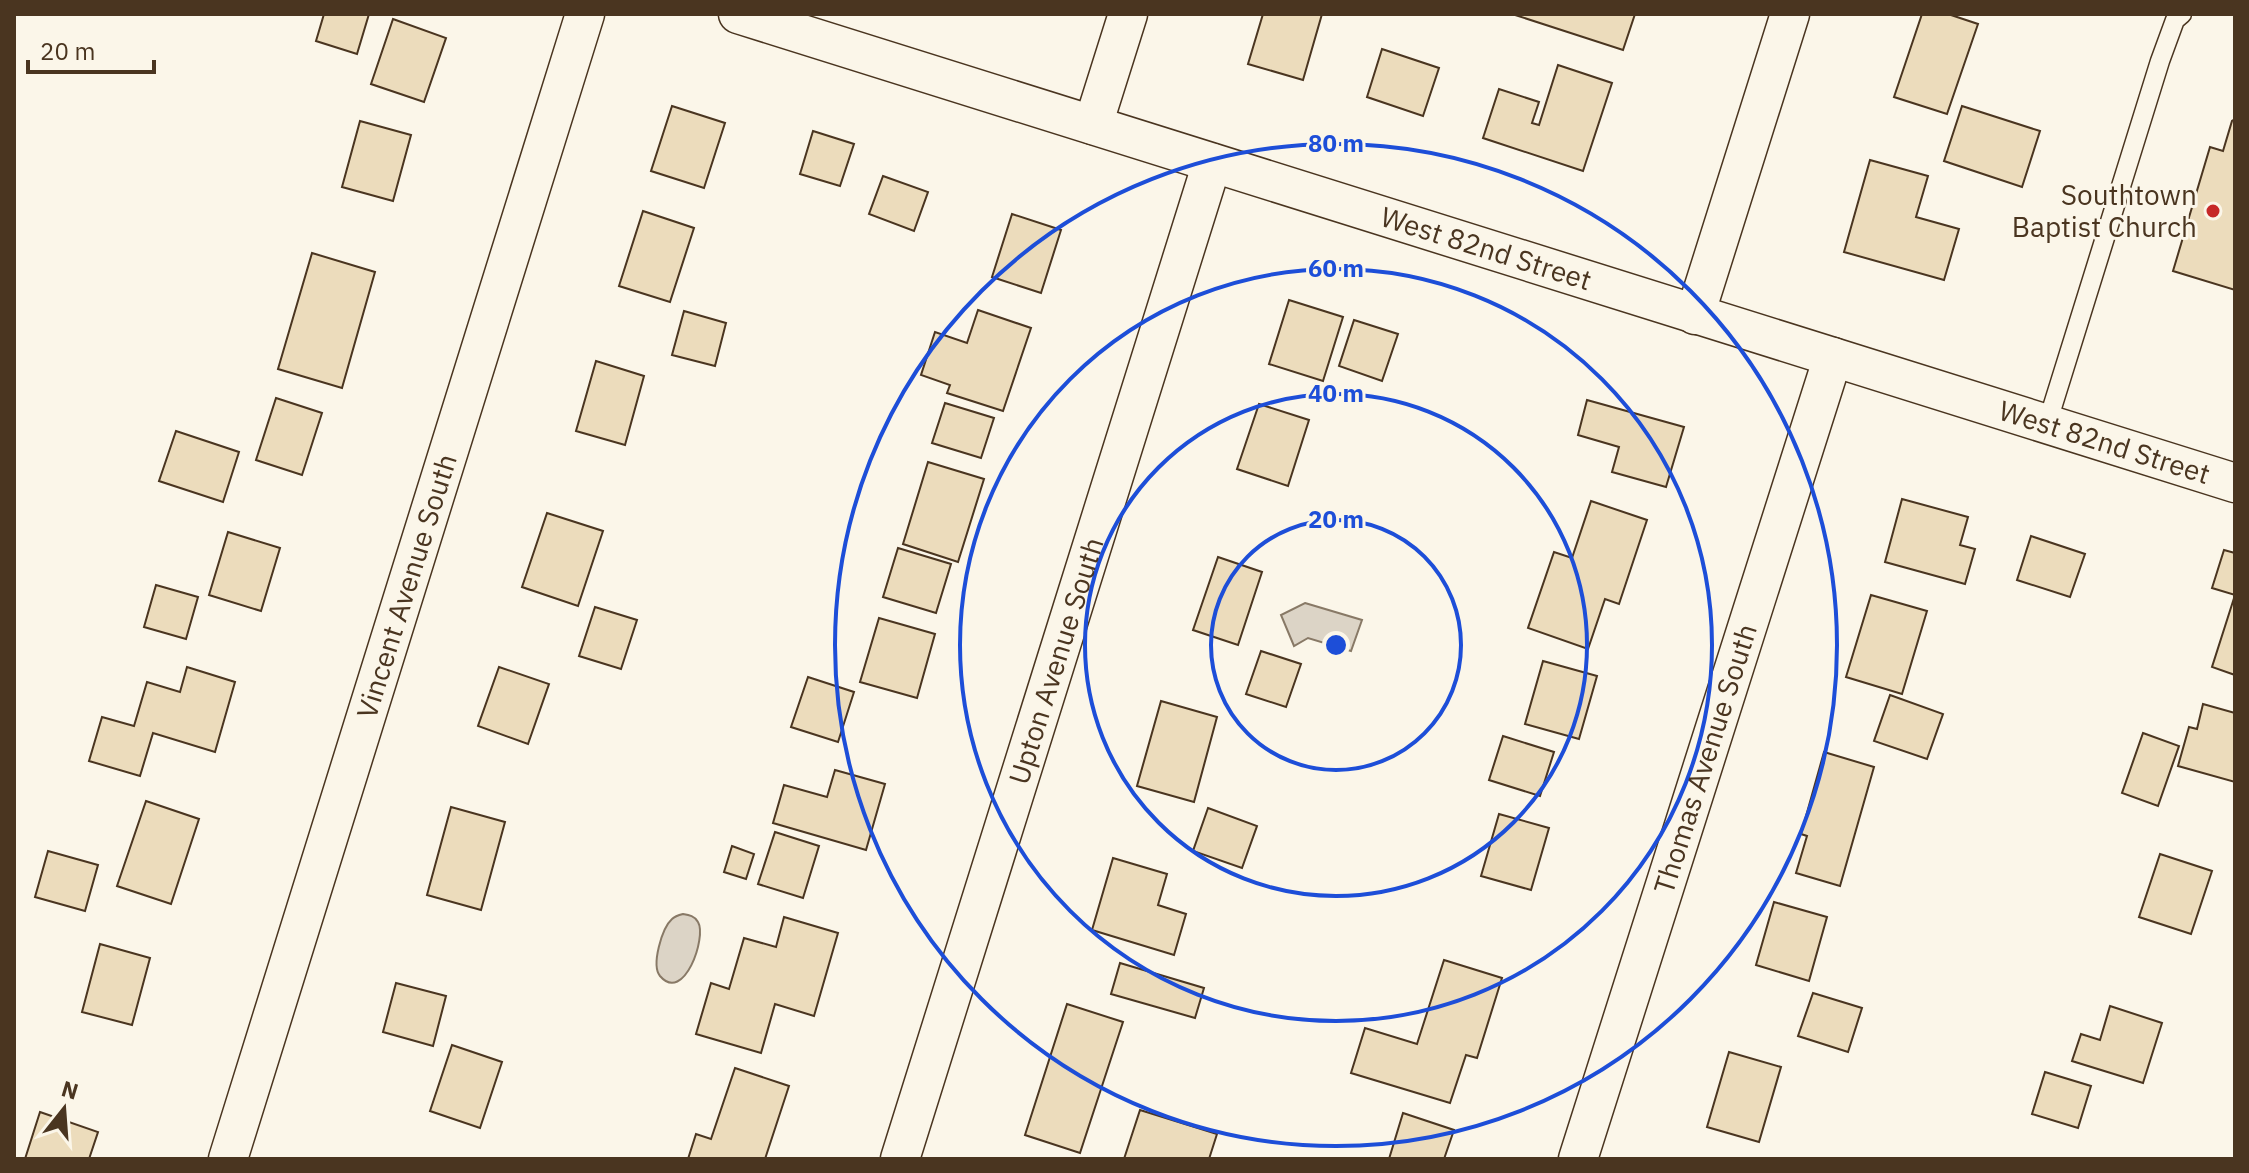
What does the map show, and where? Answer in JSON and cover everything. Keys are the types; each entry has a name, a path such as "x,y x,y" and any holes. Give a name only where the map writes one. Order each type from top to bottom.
{"street":[{"name":"Vincent Avenue South","path":"228,1159 585,14"},
{"name":"West 82nd Street","path":"738,14 2235,483"},
{"path":"1093,125 1128,14"},
{"path":"1695,315 1790,14"},
{"name":"Upton Avenue South","path":"900,1159 1212,163"},
{"name":"Thomas Avenue South","path":"1578,1159 1833,357"}],"lane":[{"path":"2047,424 2156,74 2175,20 2182,14"}],"shaded area":[{"path":"1305,603 1362,620 1351,651 1308,638 1294,646 1281,615"},
{"path":"683,914 694,917 698,922 699,941 685,975 669,982 658,971 659,947 668,924 674,917"}],"building":[{"path":"324,14 369,14 357,54 316,41"},
{"path":"1263,14 1322,14 1303,80 1248,64"},
{"path":"1512,14 1635,14 1623,50"},
{"path":"1922,14 1948,14 1978,24 1947,114 1894,97"},
{"path":"393,19 446,38 424,102 371,84"},
{"path":"1382,49 1439,68 1423,116 1367,97"},
{"path":"1558,65 1612,83 1583,171 1483,138 1499,89 1539,102 1532,123 1539,125"},
{"path":"672,106 725,123 704,188 651,171"},
{"path":"1962,106 2040,131 2022,187 1944,161"},
{"name":"Southtown Baptist Church","path":"2235,119 2235,290 2173,271 2210,147 2223,151"},
{"path":"360,121 411,135 393,201 342,187"},
{"path":"813,131 854,144 840,186 800,174"},
{"path":"1870,160 1928,176 1916,217 1959,229 1944,280 1844,252"},
{"path":"883,176 928,192 914,231 869,214"},
{"path":"643,211 694,228 670,302 619,286"},
{"path":"1012,214 1061,230 1041,293 992,277"},
{"path":"312,253 375,272 342,388 278,369"},
{"path":"1289,300 1343,317 1323,381 1269,364"},
{"path":"978,310 1031,328 1003,411 947,393 950,385 921,375 935,332 967,343"},
{"path":"684,311 726,323 715,366 672,355"},
{"path":"1354,320 1398,334 1382,381 1339,366"},
{"path":"596,361 644,376 625,445 576,431"},
{"path":"276,398 322,413 302,475 256,460"},
{"path":"1587,400 1684,427 1666,487 1612,472 1619,447 1578,435"},
{"path":"945,403 994,418 981,458 932,443"},
{"path":"1259,404 1309,420 1288,486 1237,469"},
{"path":"176,431 239,452 223,502 159,481"},
{"path":"928,462 984,479 958,562 903,544"},
{"path":"1902,499 1968,517 1960,545 1975,549 1965,584 1885,562"},
{"path":"1591,501 1647,520 1619,604 1605,599 1588,649 1528,628 1554,552 1572,558"},
{"path":"547,513 603,531 578,606 522,587"},
{"path":"228,532 280,548 261,611 209,595"},
{"path":"2031,536 2085,554 2070,597 2017,580"},
{"path":"898,548 951,564 936,613 883,597"},
{"path":"2224,550 2235,553 2235,595 2212,588"},
{"path":"1218,557 1262,572 1238,645 1193,630"},
{"path":"156,585 198,597 186,639 144,627"},
{"path":"1871,595 1927,611 1902,694 1846,677"},
{"path":"2235,595 2235,675 2212,667"},
{"path":"595,607 637,620 621,669 579,656"},
{"path":"879,618 935,634 917,698 860,682"},
{"path":"1261,651 1301,664 1286,707 1246,694"},
{"path":"1543,661 1597,676 1579,739 1525,724"},
{"path":"187,667 235,682 215,752 153,733 140,776 89,761 102,717 134,726 147,682 180,692"},
{"path":"499,667 549,684 528,744 478,726"},
{"path":"808,677 854,692 838,742 791,727"},
{"path":"1890,695 1943,714 1927,759 1874,741"},
{"path":"1161,701 1217,717 1194,802 1137,786"},
{"path":"2203,704 2235,713 2235,782 2178,766 2189,727 2197,729"},
{"path":"2143,733 2179,746 2158,806 2122,793"},
{"path":"1503,736 1554,752 1540,796 1489,780"},
{"path":"1824,752 1874,767 1840,886 1796,873 1807,836 1801,834"},
{"path":"835,770 885,784 866,850 773,823 784,785 827,797"},
{"path":"146,801 199,819 171,904 117,886"},
{"path":"451,807 505,822 481,910 427,895"},
{"path":"1208,808 1257,826 1242,868 1193,851"},
{"path":"1499,814 1549,828 1531,890 1481,876"},
{"path":"775,832 819,846 803,898 758,884"},
{"path":"732,846 754,854 746,879 724,872"},
{"path":"48,851 98,865 85,911 35,897"},
{"path":"2160,854 2212,871 2191,934 2139,917"},
{"path":"1113,858 1167,874 1158,905 1186,914 1174,955 1092,930"},
{"path":"1774,902 1827,917 1809,981 1756,965"},
{"path":"784,917 838,933 814,1016 775,1004 761,1053 696,1034 711,983 729,989 744,938 776,947"},
{"path":"100,944 150,958 132,1025 82,1012"},
{"path":"1444,960 1502,978 1477,1058 1466,1055 1450,1103 1351,1073 1365,1028 1417,1044"},
{"path":"1120,963 1204,988 1195,1018 1111,994"},
{"path":"396,983 446,996 433,1046 383,1032"},
{"path":"1813,993 1862,1008 1848,1052 1798,1036"},
{"path":"1067,1004 1123,1022 1080,1153 1025,1135"},
{"path":"2110,1006 2162,1023 2143,1083 2072,1061 2081,1034 2100,1040"},
{"path":"452,1045 502,1062 480,1128 430,1111"},
{"path":"1729,1052 1781,1067 1759,1142 1707,1127"},
{"path":"735,1068 789,1086 765,1159 688,1159 696,1134 711,1139"},
{"path":"2045,1072 2091,1086 2078,1128 2032,1114"},
{"path":"1140,1110 1217,1134 1209,1159 1124,1159"},
{"path":"40,1112 98,1132 89,1159 25,1159"},
{"path":"1403,1113 1454,1130 1444,1159 1389,1159"}],"place":[{"name":"Southtown Baptist Church","path":"2213,211"}]}
